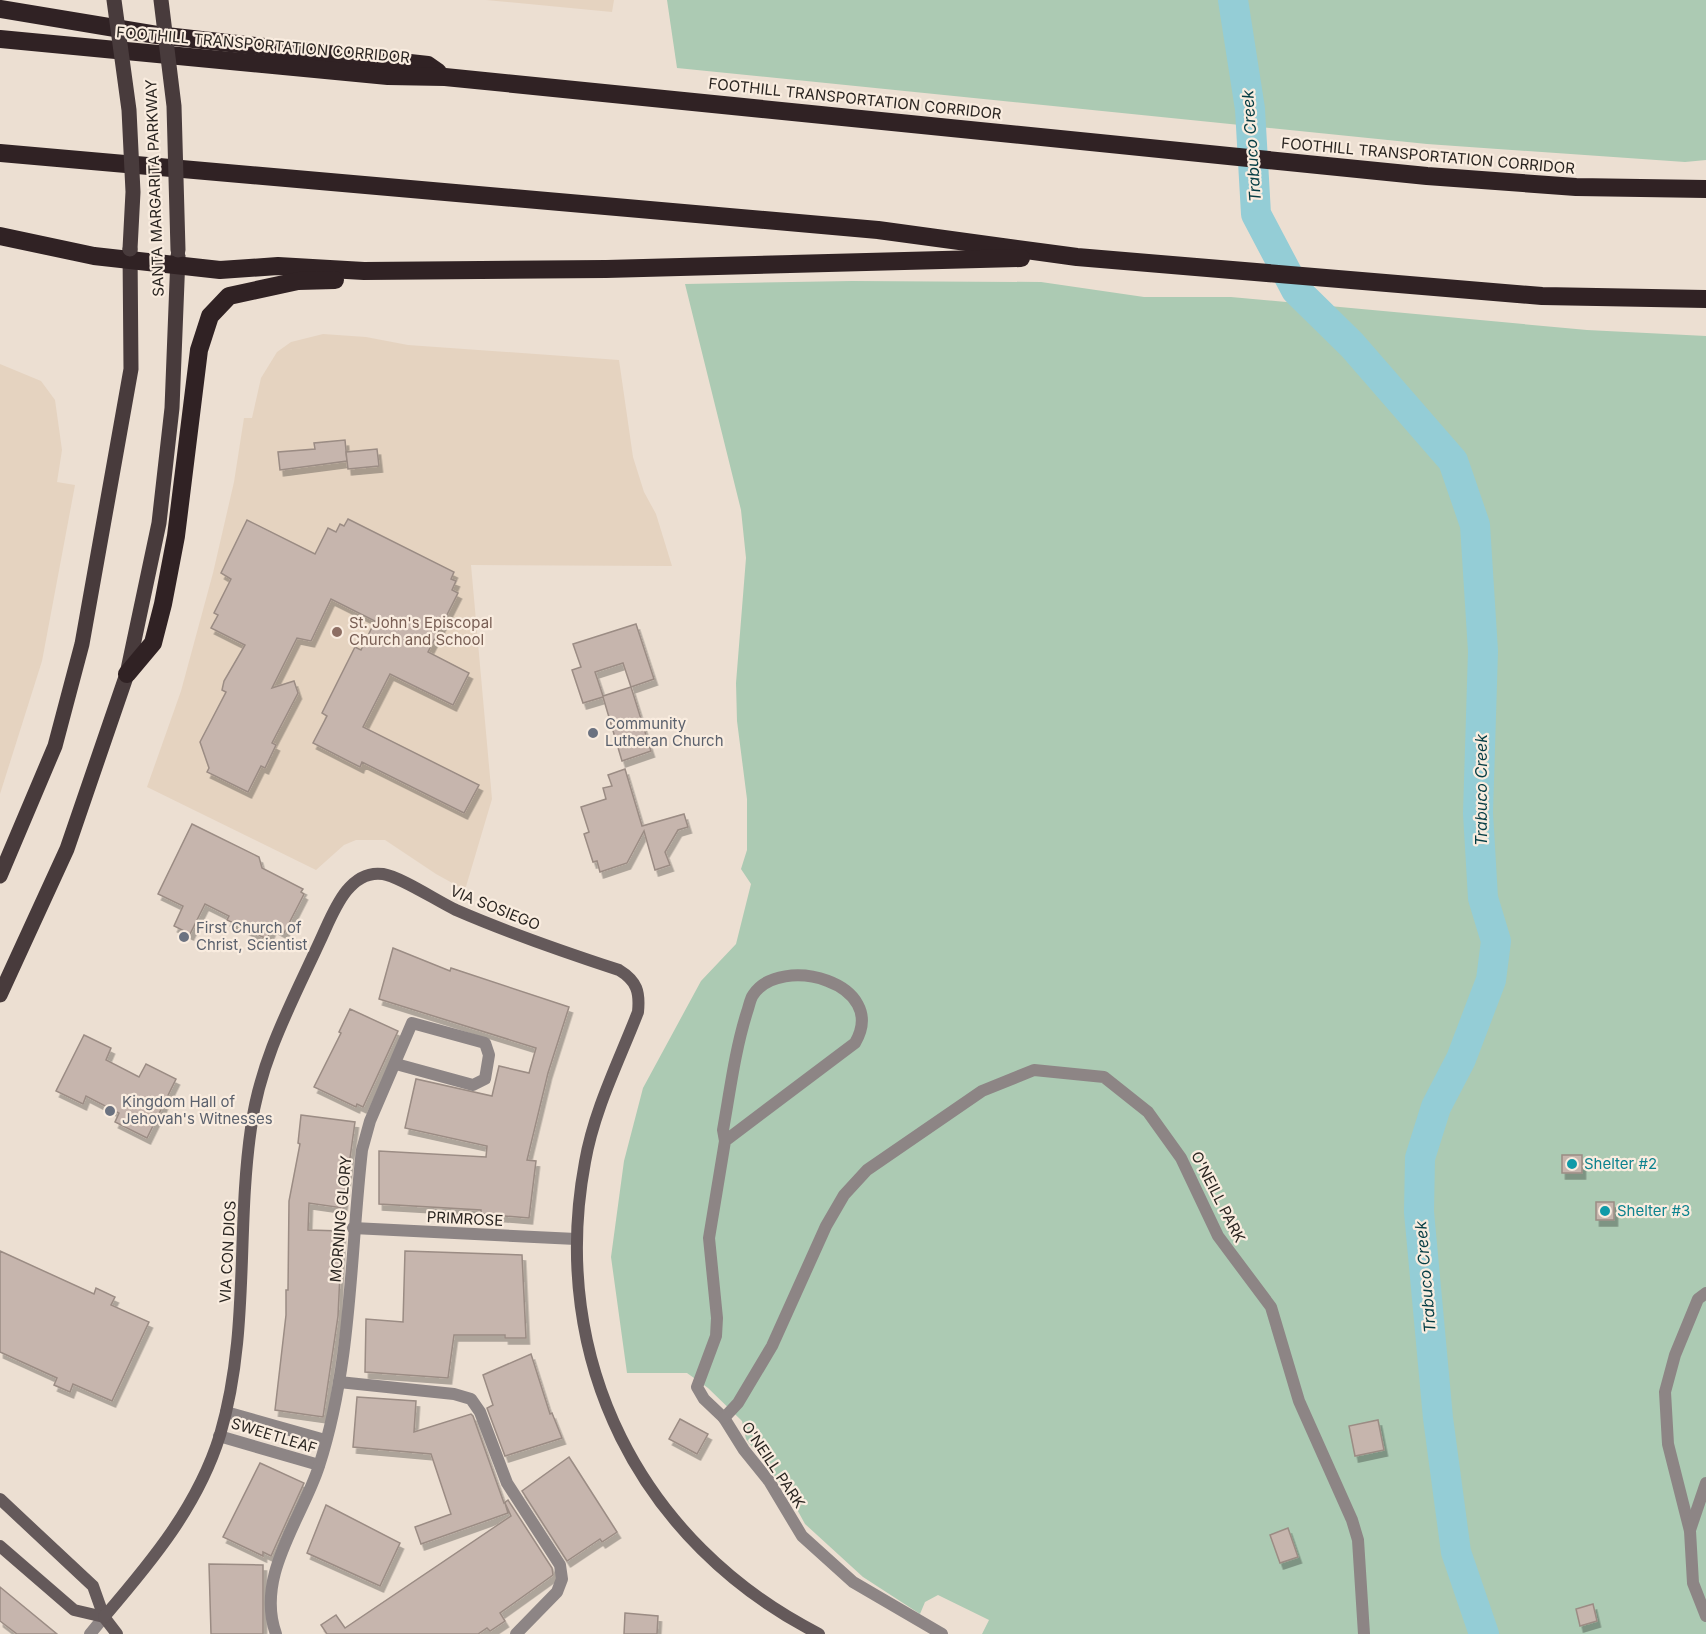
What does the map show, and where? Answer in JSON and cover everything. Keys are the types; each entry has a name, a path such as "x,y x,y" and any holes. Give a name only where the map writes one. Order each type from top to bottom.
{"highway":[{"path":"0,9 157,36 428,65 445,77"},
{"name":"FOOTHILL TRANSPORTATION CORRIDOR","path":"0,39 388,76 445,77 1427,176 1576,187 1706,189"},
{"path":"0,153 878,230 1077,257 1542,296 1706,299"},
{"path":"0,237 94,256 130,255 178,258 220,270 278,266 364,271 606,269 1077,257"},
{"path":"127,674 153,643 163,604 176,536 199,350 210,316 229,296 298,281 335,280 364,271"}],"main road":[{"name":"SANTA MARGARITA PARKWAY","path":"0,876 55,746 82,644 131,369 130,255 133,192 129,110 114,0"},
{"name":"SANTA MARGARITA PARKWAY","path":"0,995 67,849 127,674 159,523 172,408 178,258 174,106 161,0"}],"street":[{"name":"VIA SOSIEGO","path":"362,878 382,874 473,917 619,970 631,977 638,988 638,1012 598,1115 585,1159 576,1239"},
{"name":"VIA CON DIOS","path":"104,1617 182,1519 199,1488 219,1436 239,1344 247,1155 259,1084 291,999 336,907 346,891 362,878"},
{"path":"784,977 818,978 840,986 857,1001 864,1014 863,1029 855,1043 725,1141 723,1130 740,1035 753,995 767,982 784,977"},
{"name":"MORNING GLORY","path":"276,1634 271,1604 273,1580 319,1465 339,1382 345,1347 353,1228 362,1150 370,1121 412,1023 485,1043 489,1055 485,1079 472,1085 396,1064"},
{"name":"O'NEILL PARK","path":"724,1418 744,1394 772,1346 826,1226 844,1195 867,1170 982,1091 1034,1070 1104,1077 1148,1112 1183,1161 1218,1236 1271,1307 1299,1401 1352,1520 1358,1540 1364,1634"},
{"name":"O'NEILL PARK","path":"725,1141 709,1238 717,1318 716,1336 697,1387 704,1400 724,1418 744,1450 770,1481 802,1536 853,1582 942,1634"},
{"name":"PRIMROSE","path":"353,1228 576,1239"},
{"path":"576,1239 578,1295 588,1354 616,1429 649,1489 696,1545 728,1575 762,1601 819,1634"},
{"path":"1702,1296 1674,1354 1665,1392 1668,1444 1689,1531 1693,1582 1706,1616"},
{"path":"339,1382 454,1394 471,1399 480,1412 507,1483 560,1565 562,1579 557,1592 516,1634"},
{"name":"SWEETLEAF","path":"225,1412 325,1440"},
{"name":"SWEETLEAF","path":"219,1436 319,1465"},
{"path":"1689,1531 1706,1483"},
{"path":"0,1499 93,1586 104,1617 117,1634"},
{"path":"0,1546 74,1610 104,1617"},
{"path":"90,1634 104,1617"}],"shaded area":[{"path":"486,0 614,0 612,12"},
{"name":"St. John's Episcopal Church and School","path":"323,334 366,337 408,345 619,360 633,457 644,492 656,514 672,566 471,565 492,799 465,890 436,874 385,840 356,840 344,845 316,870 147,787 181,691 213,573 234,482 244,418 252,418 261,378 277,352 291,342"},
{"path":"0,364 41,381 55,400 62,450 57,482 75,485 42,661 0,794"}],"green space":[{"path":"667,0 1706,0 1706,160 1685,162 1427,144 677,68"},
{"path":"852,281 1041,282 1144,297 1231,297 1587,330 1706,336 1706,1634 982,1634 989,1620 938,1595 925,1602 920,1614 863,1577 805,1524 788,1493 746,1439 742,1421 708,1388 687,1373 627,1373 611,1257 624,1161 643,1088 701,981 736,944 751,884 741,869 747,850 747,799 737,721 736,683 746,558 741,510 685,284"}],"building":[{"path":"345,440 347,461 280,470 278,452 315,449 314,443"},
{"path":"377,449 379,466 348,469 346,452"},
{"path":"348,519 454,572 451,579 456,581 452,590 458,593 428,652 469,673 453,705 390,674 363,727 479,785 464,813 362,762 360,767 313,743 327,716 322,713 355,647 361,650 375,621 331,599 311,641 297,638 272,688 294,681 298,693 272,743 276,745 265,768 261,766 248,792 207,772 209,768 200,742 226,692 222,690 224,681 245,645 211,628 218,615 214,613 231,579 221,573 247,520 315,554 328,528 336,532 340,524 344,526"},
{"path":"636,624 654,679 631,687 651,751 622,761 603,697 583,703 572,670 581,667 573,644","holes":["623,663 631,687 603,696 595,672"]},
{"path":"625,769 642,826 684,814 688,827 678,830 665,852 670,865 655,870 644,831 627,863 600,872 597,861 593,862 584,834 589,832 581,807 606,799 603,788 612,786 608,775"},
{"path":"192,824 259,857 262,868 303,889 301,892 304,894 284,933 273,927 267,939 227,920 229,916 205,904 190,934 174,926 183,906 158,894"},
{"path":"393,948 450,971 451,968 569,1007 548,1073 527,1160 536,1161 529,1218 481,1214 481,1210 379,1204 379,1151 486,1157 487,1146 405,1128 416,1079 492,1096 499,1066 529,1073 536,1048 379,999"},
{"path":"350,1009 398,1031 363,1107 357,1104 356,1107 314,1087 341,1033 339,1032"},
{"path":"84,1035 111,1048 106,1060 139,1077 146,1064 176,1079 147,1138 115,1122 119,1113 86,1096 83,1104 56,1091"},
{"path":"301,1115 355,1122 343,1208 309,1203 308,1230 342,1231 338,1316 323,1417 275,1410 286,1315 286,1290 288,1290 289,1201 300,1144 298,1143"},
{"name":"Shelter #2","path":"1562,1155 1582,1155 1582,1173 1562,1173"},
{"name":"Shelter #3","path":"1596,1202 1614,1202 1614,1220 1596,1220"},
{"path":"0,1251 94,1294 96,1288 115,1297 111,1305 149,1322 112,1401 73,1384 70,1392 54,1385 57,1378 0,1352"},
{"path":"405,1251 522,1255 526,1338 505,1338 505,1335 454,1335 448,1378 365,1372 366,1319 403,1322"},
{"path":"531,1354 550,1414 552,1413 562,1438 505,1456 487,1408 493,1405 483,1375"},
{"path":"357,1397 416,1401 414,1432 471,1414 473,1416 504,1503 508,1500 552,1568 553,1575 500,1613 505,1621 490,1631 487,1628 478,1634 327,1634 321,1625 336,1615 345,1628 511,1516 505,1503 508,1513 421,1544 415,1527 451,1514 431,1454 353,1447"},
{"path":"680,1419 708,1434 697,1454 669,1439"},
{"path":"1378,1420 1384,1450 1355,1456 1349,1426"},
{"path":"569,1457 617,1532 602,1542 600,1539 567,1561 522,1491"},
{"path":"260,1463 304,1483 271,1556 263,1552 263,1556 223,1537"},
{"path":"326,1505 400,1543 380,1586 307,1553"},
{"path":"1288,1528 1298,1557 1280,1563 1270,1535"},
{"path":"209,1564 263,1565 263,1634 211,1634"},
{"path":"0,1587 57,1634 17,1634 0,1621"},
{"path":"1593,1604 1597,1621 1580,1626 1576,1609"},
{"path":"625,1613 658,1616 657,1634 624,1634"}],"waterway":[{"name":"Trabuco Creek","path":"1233,0 1250,109 1256,214 1296,290 1352,345 1453,461 1475,525 1483,651 1478,813 1483,898 1496,941 1491,980 1461,1059 1436,1107 1420,1158 1419,1212 1438,1418 1456,1552 1484,1634"}],"place":[{"name":"St. John's Episcopal Church and School","path":"337,632"},
{"name":"Community Lutheran Church","path":"593,733"},
{"name":"First Church of Christ, Scientist","path":"184,937"},
{"name":"Kingdom Hall of Jehovah's Witnesses","path":"110,1111"},
{"name":"Shelter #2","path":"1572,1164"},
{"name":"Shelter #3","path":"1605,1211"}]}
